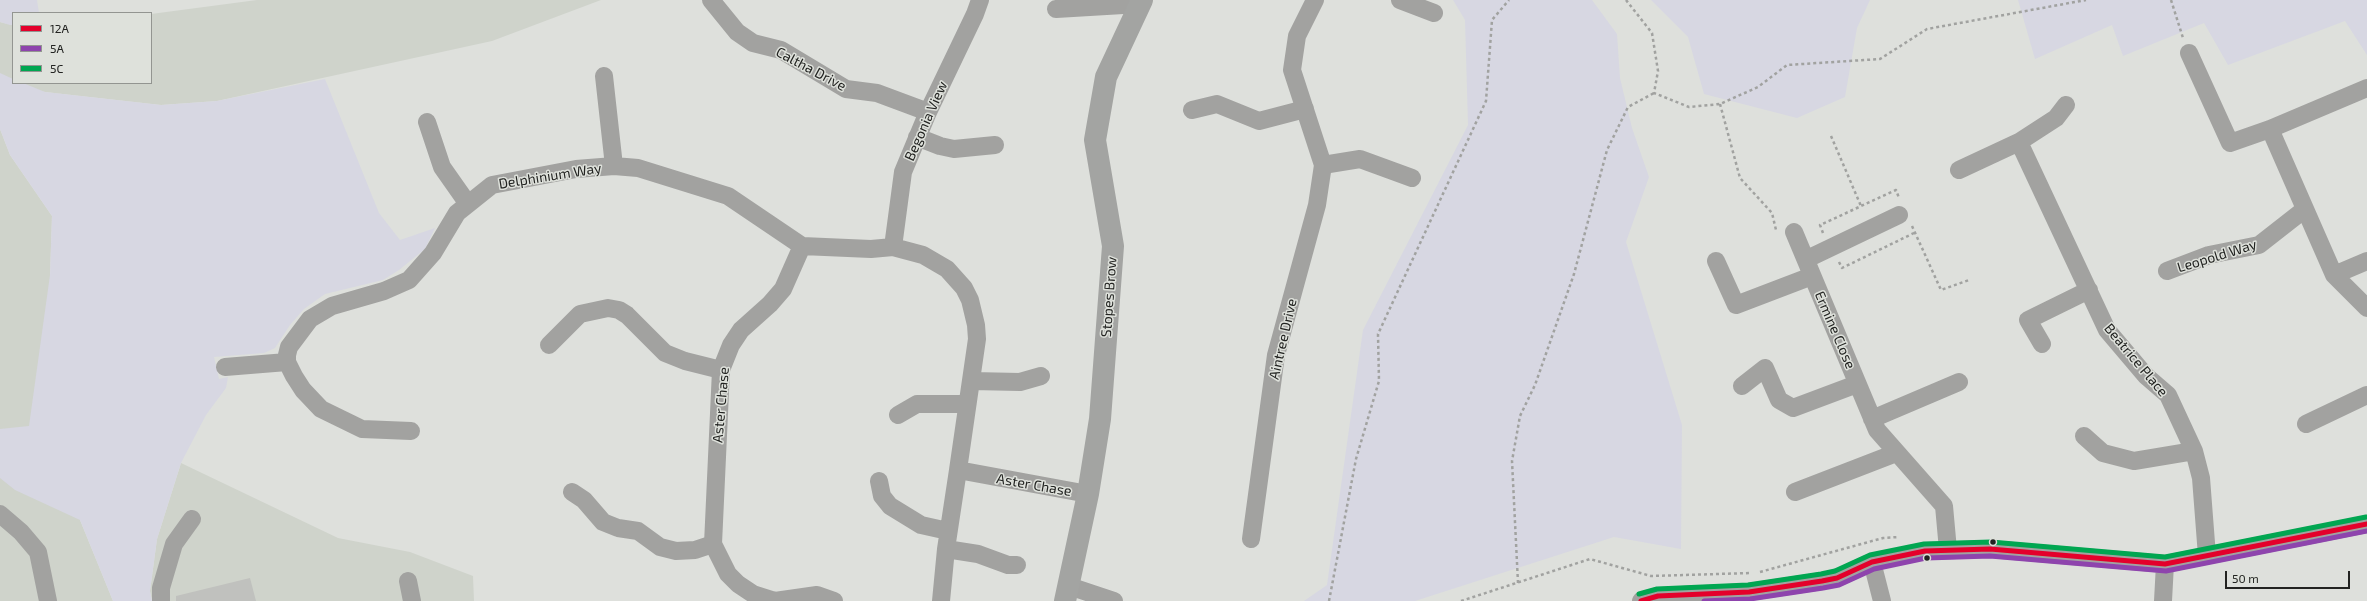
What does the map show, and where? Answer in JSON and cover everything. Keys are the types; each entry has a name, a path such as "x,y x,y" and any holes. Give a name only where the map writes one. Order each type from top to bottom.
{"main road":[{"name":"Stopes Brow","path":"1067,594 1088,494 1100,419 1113,246 1095,140 1106,78 1141,2"}],"street":[{"name":"Caltha Drive","path":"711,0 737,32 753,43 781,50 846,89 877,93 928,112"},
{"name":"Begonia View","path":"893,247 903,172 928,112 976,14 980,0"},
{"name":"Aintree Drive","path":"1251,539 1276,355 1317,205 1323,165 1292,70 1297,36 1315,0"},
{"path":"1400,0 1434,14"},
{"path":"1056,9 1141,2"},
{"path":"2189,53 2230,143 2270,129 2367,88"},
{"name":"Delphinium Way","path":"604,76 614,166"},
{"path":"1192,110 1217,104 1259,121 1305,109"},
{"path":"1959,170 2019,142 2056,118 2066,105"},
{"path":"427,122 442,167 468,204"},
{"path":"2270,129 2334,276 2367,308"},
{"path":"917,137 940,146 954,149 995,145"},
{"name":"Beatrice Place","path":"2019,142 2107,330 2146,376 2168,395 2194,451 2201,478 2206,556"},
{"path":"1323,165 1360,159 1412,178"},
{"name":"Delphinium Way","path":"287,362 289,347 310,319 332,306 384,291 409,280 433,253 457,213 492,185 576,169 614,166 638,168 665,175 728,196 802,246"},
{"name":"Leopold Way","path":"2167,271 2209,255 2259,245 2305,209"},
{"name":"Ermine Close","path":"1716,261 1736,304 1809,268 1830,248 1899,215"},
{"name":"Ermine Close","path":"1794,232 1876,430 1944,506 1948,550"},
{"path":"802,246 871,249 893,247 923,254 947,269 964,288 970,300 976,325 977,339 972,381 948,531 941,601"},
{"name":"Aster Chase","path":"802,246 783,289 770,304 741,330 731,345 721,370 712,544 720,562 738,584 753,594 774,601 817,595 834,601"},
{"path":"2334,276 2367,261"},
{"path":"2042,344 2028,320 2089,290"},
{"path":"549,345 580,314 608,308 619,310 627,315 665,353 685,361 721,370"},
{"path":"225,367 287,362 303,390 321,409 362,429 411,431"},
{"name":"Ermine Close","path":"1742,386 1765,368 1779,400 1794,408 1857,384"},
{"path":"972,381 1020,382 1041,376"},
{"path":"1872,419 1959,382"},
{"path":"2306,424 2367,395"},
{"path":"898,415 917,404 968,404"},
{"path":"2084,436 2103,453 2134,461 2194,451"},
{"path":"1796,492 1896,453"},
{"name":"Aster Chase","path":"958,470 1088,494"},
{"path":"879,482 882,496 890,506 921,525 948,531"},
{"path":"572,492 584,500 603,522 643,533 660,546 676,551 695,550 712,544"},
{"path":"0,514 21,532 38,552 48,601"},
{"path":"161,601 161,588 174,544 192,519"},
{"path":"1641,601 1658,596 1749,592 1822,581 1837,578 1872,562 1902,555 1948,550 1990,549 2164,564 2367,524"},
{"path":"946,549 978,554 1008,565 1017,565"},
{"path":"1872,562 1882,601"},
{"path":"2163,601 2164,564"},
{"path":"408,581 412,601"},
{"path":"1067,594 1114,601"}],"path":[{"path":"1329,601 1356,459 1380,381 1378,334 1486,101 1492,20 1509,0"},
{"path":"1626,0 1652,33 1658,70 1654,93"},
{"path":"1654,93 1689,107 1720,104 1758,86 1787,66 1880,59 1927,29 2086,0"},
{"path":"2171,0 2189,53"},
{"path":"1518,582 1512,461 1520,416 1535,385 1574,274 1607,150 1628,107 1654,93"},
{"path":"1720,104 1740,178 1772,213 1778,238 1794,232"},
{"path":"1831,136 1861,206"},
{"path":"1830,248 1842,268 1914,233"},
{"path":"1461,601 1590,559 1652,576 1756,573 1883,538 1904,537"}],"shaded area":[{"path":"0,0 37,0 39,12 12,12 12,25 0,22"},
{"path":"257,0 601,0 492,41 217,101 161,105 45,92 0,84 0,22 12,25 12,84 152,84 152,14"},
{"path":"1453,0 1592,0 1617,34 1620,78 1632,128 1649,177 1626,242 1682,425 1681,549 1614,537 1415,601 1304,601 1327,585 1363,330 1468,125 1465,20"},
{"path":"1651,0 1870,0 1857,28 1845,97 1797,118 1704,94 1688,37"},
{"path":"2018,0 2367,0 2367,55 2345,21 2228,65 2204,23 2123,56 2112,25 2035,59"},
{"path":"0,73 12,79 12,84 25,84 45,92 161,105 217,101 325,79 379,213 400,240 435,228 425,249 399,270 383,280 325,294 304,309 290,325 275,348 264,353 214,357 219,379 228,377 226,388 206,415 181,463 157,539 150,591 152,601 113,601 80,520 15,490 0,478 0,429 29,426 50,275 52,216 10,155 0,129"},
{"path":"0,129 10,155 52,216 50,275 80,520 113,601 0,601"},
{"path":"181,463 338,538 410,552 473,576 474,601 152,601 150,591 157,539"}],"building":[{"path":"250,578 256,601 176,601 176,596"}],"transit line":[{"name":"5C","path":"1639,594 1657,589 1748,585 1821,574 1835,571 1870,555 1924,544 1991,542 2165,557 2366,517"},
{"name":"12A","path":"1641,601 1658,596 1749,592 1822,581 1837,578 1872,562 1925,551 1990,549 2165,564 2367,524"},
{"name":"5A","path":"1704,601 1750,599 1839,585 1874,569 1926,558 1990,556 2166,571 2367,531"}]}
